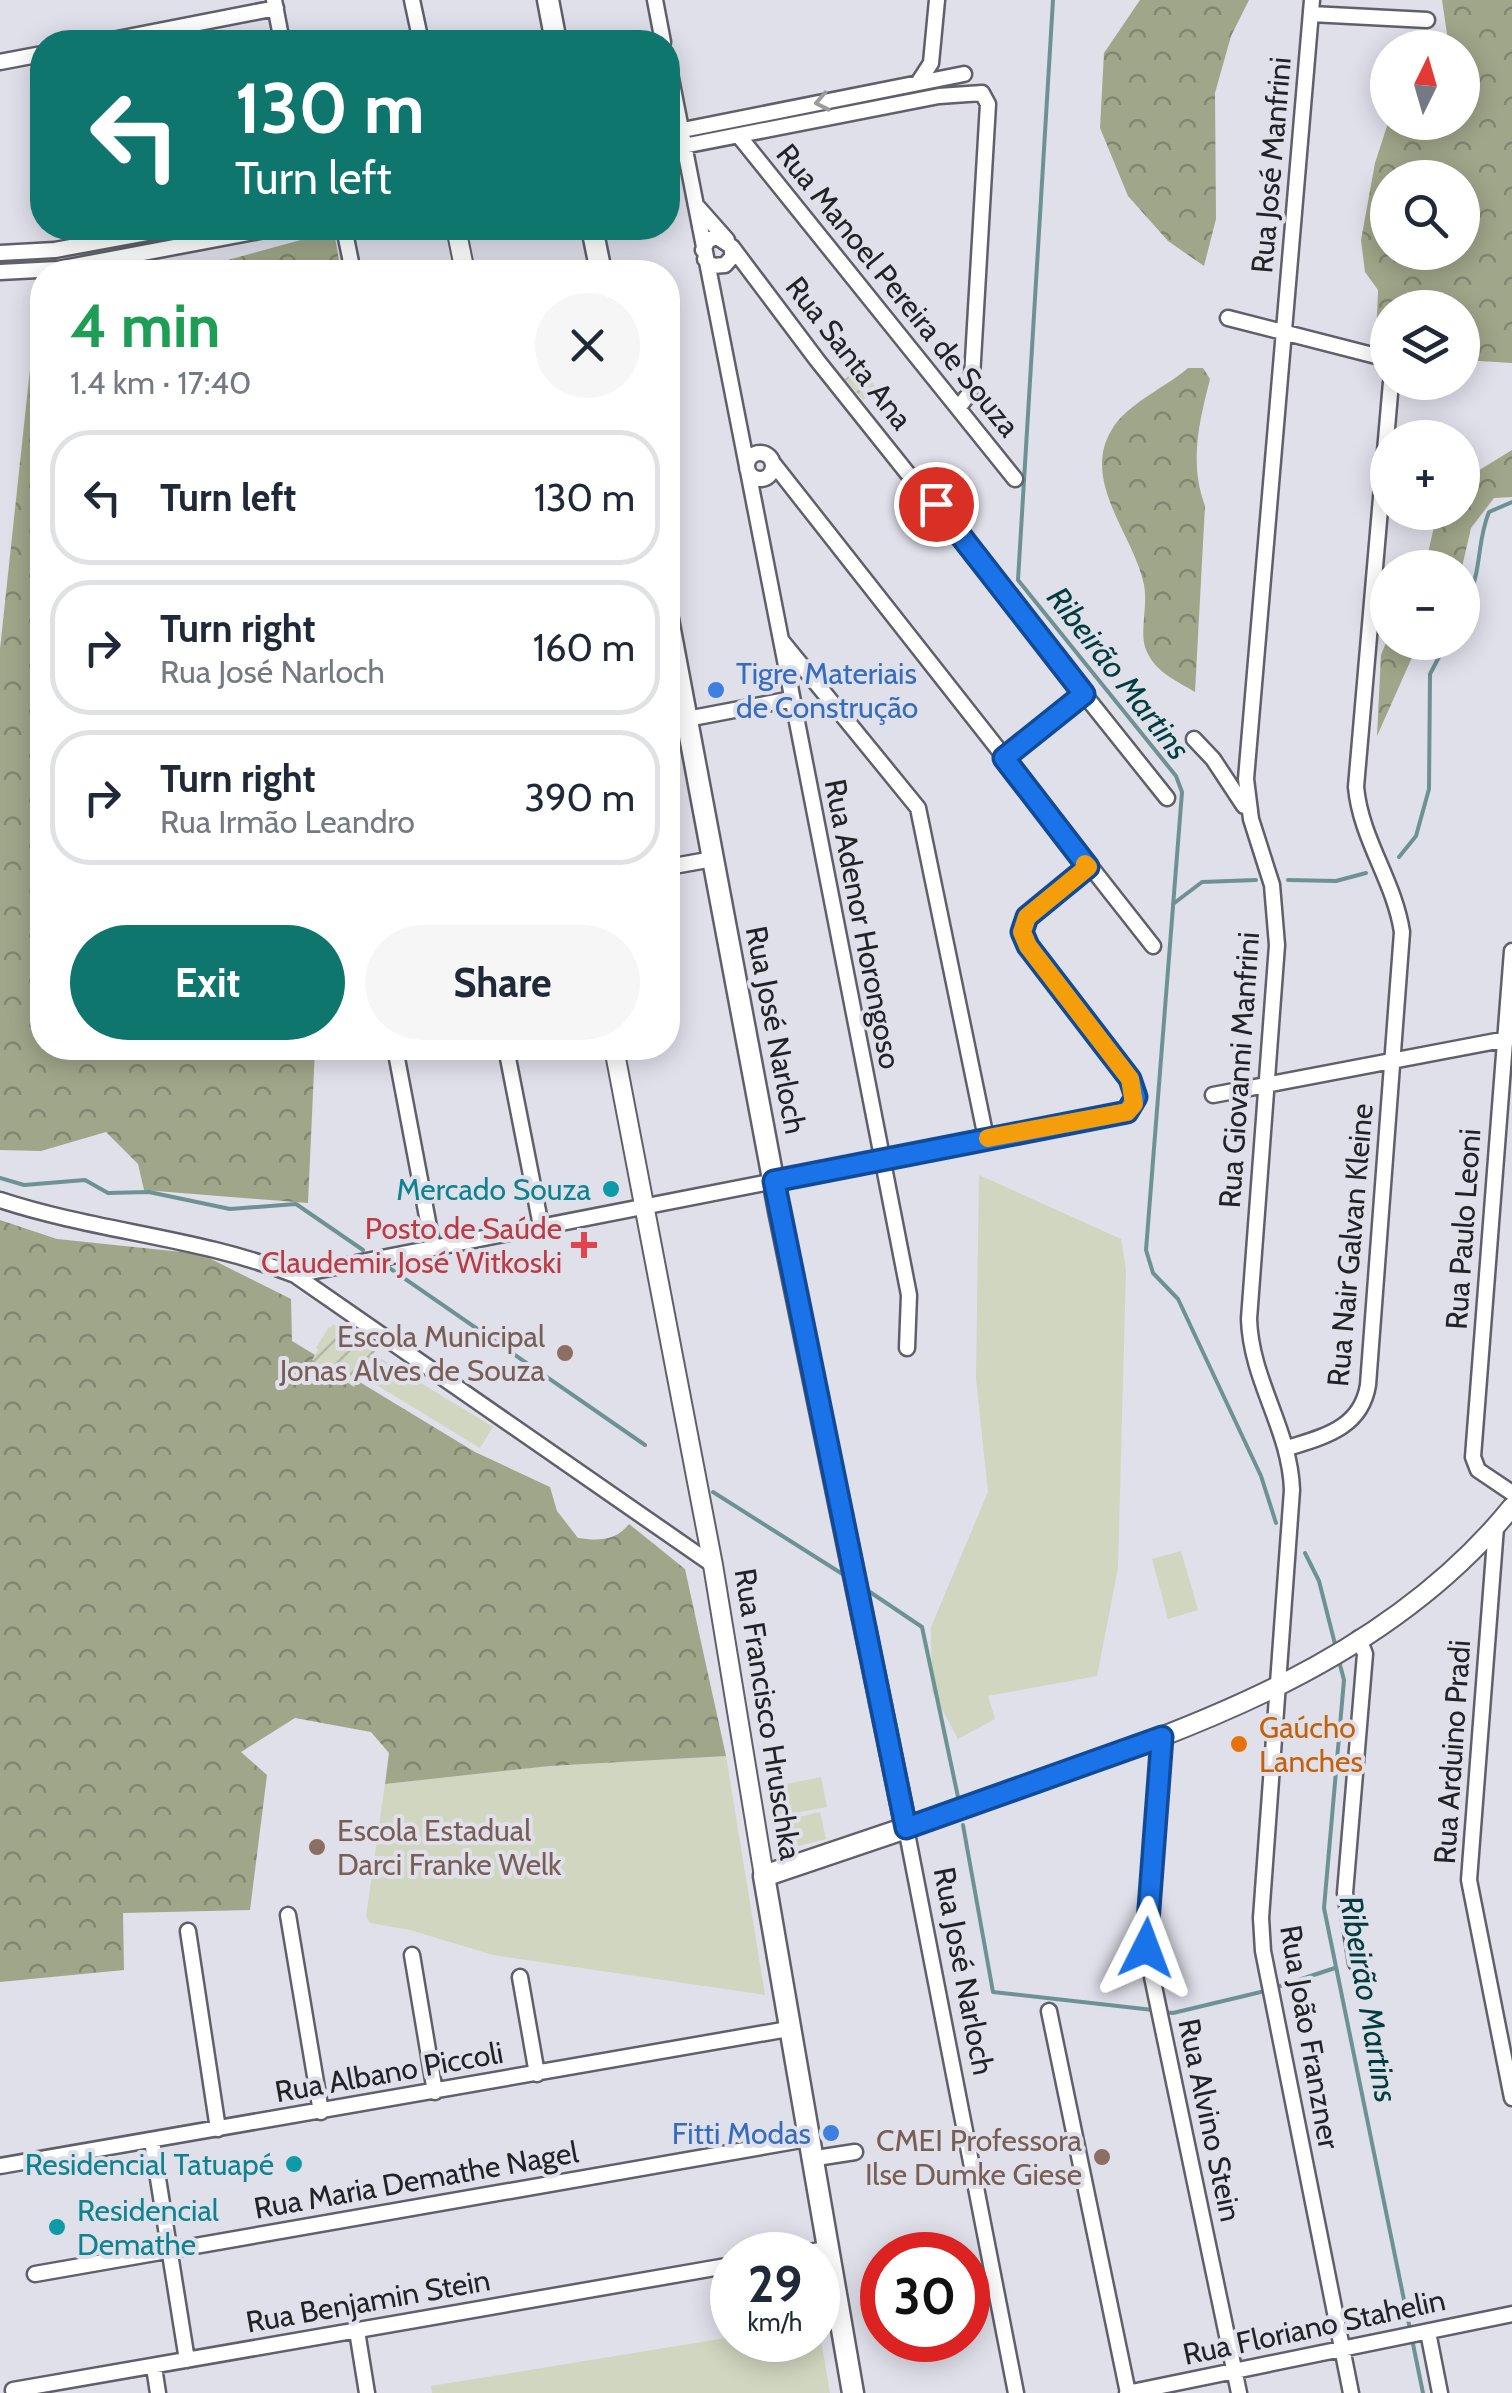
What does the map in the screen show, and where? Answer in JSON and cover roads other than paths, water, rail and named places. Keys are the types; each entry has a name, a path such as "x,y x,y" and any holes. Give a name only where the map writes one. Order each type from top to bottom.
{"main road":[{"path":"548,0 554,30"},
{"name":"Rua José Narloch","path":"680,686 774,1181 906,1828"},
{"path":"764,1876 906,1828"},
{"name":"Rua Francisco Hruschka","path":"764,1876 823,2232"},
{"name":"Rua Francisco Hruschka","path":"840,2321 854,2393"}],"street":[{"path":"412,0 418,30"},
{"path":"655,0 661,30"},
{"path":"920,100 917,84 931,63 937,0"},
{"path":"157,30 275,4 280,30"},
{"path":"1312,7 1427,20"},
{"name":"Rua José Manfrini","path":"1284,334 1312,7"},
{"path":"0,62 30,56"},
{"path":"680,136 964,74"},
{"path":"680,136 738,136 920,100 982,93 988,104 972,377 969,394 958,408"},
{"name":"Rua Manoel Pereira de Souza","path":"738,136 1015,479"},
{"name":"Rua Adenor Horongoso","path":"680,144 695,204 909,1295 907,1348"},
{"path":"695,204 728,253"},
{"path":"704,255 712,238 728,253"},
{"path":"0,253 55,250 109,240"},
{"path":"106,260 211,240"},
{"name":"Rua Adenor Horongoso","path":"715,311 728,253"},
{"name":"Rua Santa Ana","path":"704,255 712,266 728,253 750,270 1168,798"},
{"path":"0,272 30,270"},
{"path":"1228,318 1370,355"},
{"name":"Rua Giovanni Manfrini","path":"1278,1688 1292,1517 1288,1448 1259,1378 1250,1330 1276,923 1270,875 1251,819 1246,779 1284,334"},
{"name":"Rua Nair Galvan Kleine","path":"1288,1448 1347,1425 1366,1398 1402,932 1388,880 1359,823 1356,787 1389,400"},
{"name":"Rua Adenor Horongoso","path":"736,414 1152,946"},
{"path":"772,461 756,454 747,468 764,479 792,485"},
{"name":"Rua Adenor Horongoso","path":"756,511 772,461"},
{"path":"780,639 918,808 986,1138"},
{"path":"1004,758 1084,694"},
{"path":"686,719 792,700"},
{"path":"1194,739 1225,775 1251,819"},
{"path":"680,865 713,859"},
{"path":"294,1275 1127,1112 1136,1097 1130,1079 1028,946 1022,932 1027,917 1088,867"},
{"name":"Rua Paulo Leoni","path":"1512,951 1473,1456 1478,1470 1512,1492"},
{"path":"1213,1095 1508,1038"},
{"path":"397,1060 433,1248"},
{"path":"508,1060 541,1226"},
{"name":"Rua Francisco Hruschka","path":"616,1060 713,1565 764,1876"},
{"path":"0,1200 89,1227 218,1248 294,1275 713,1565"},
{"path":"906,1828 1162,1737 1278,1688 1351,1643 1452,1572 1512,1507"},
{"name":"Rua Arduino Pradi","path":"1496,1527 1470,1880 1512,2098"},
{"path":"1351,1643 1364,1654 1344,1893 1356,1963"},
{"name":"Rua João Franzner","path":"1278,1688 1261,1918 1270,1992 1351,2393"},
{"name":"Rua Alvino Stein","path":"1162,1737 1146,1935 1239,2393"},
{"name":"Rua José Narloch","path":"906,1828 1016,2393"},
{"path":"288,1915 322,2112"},
{"path":"188,1930 218,2129"},
{"path":"412,1955 434,2092"},
{"path":"520,1978 537,2074"},
{"path":"1049,2010 1127,2393"},
{"name":"Rua Albano Piccoli","path":"0,2166 788,2029"},
{"path":"152,2140 187,2360"},
{"name":"Rua Maria Demathe Nagel","path":"35,2274 808,2149 855,2152"},
{"name":"Rua Benjamin Stein","path":"13,2390 48,2389 187,2360 710,2269"},
{"name":"Rua Floriano Stahelin","path":"1127,2393 1512,2314"},
{"path":"358,2331 368,2393"},
{"path":"1424,2332 1440,2393"},
{"path":"154,2366 158,2393"}],"waterway":[{"name":"Ribeirão Martins","path":"1053,0 1018,580 1176,776 1182,792 1146,1250 1153,1273 1178,1299 1261,1476 1276,1523"},
{"path":"1480,551 1489,512 1512,502"},
{"path":"1399,857 1416,836 1429,789 1430,674 1437,660"},
{"path":"1288,880 1336,881 1366,873"},
{"path":"1173,904 1202,882 1256,880"},
{"path":"0,1178 24,1185 85,1180 108,1193 149,1192 230,1209 296,1204 363,1250"},
{"path":"385,1265 645,1445"},
{"path":"713,1492 844,1575"},
{"name":"Ribeirão Martins","path":"1305,1553 1319,1581 1336,1648"},
{"path":"864,1588 922,1627 958,1797"},
{"name":"Ribeirão Martins","path":"1338,1657 1344,1680 1324,1908 1423,2393"},
{"path":"963,1825 993,1992 1153,2010"},
{"path":"1274,1988 1335,1968"},
{"path":"1162,2012 1173,2013 1265,1991"}],"place":[{"name":"Tigre Materiais de Construção","path":"716,690"},
{"name":"Mercado Souza","path":"611,1189"},
{"name":"Posto de Saúde Claudemir José Witkoski","path":"584,1245"},
{"name":"Escola Municipal Jonas Alves de Souza","path":"565,1353"},
{"name":"Gaúcho Lanches","path":"1239,1744"},
{"name":"Escola Estadual Darci Franke Welk","path":"317,1847"},
{"name":"Fitti Modas","path":"831,2133"},
{"name":"CMEI Professora Ilse Dumke Giese","path":"1102,2157"},
{"name":"Residencial Tatuapé","path":"294,2164"},
{"name":"Residencial Demathe","path":"57,2227"}]}
